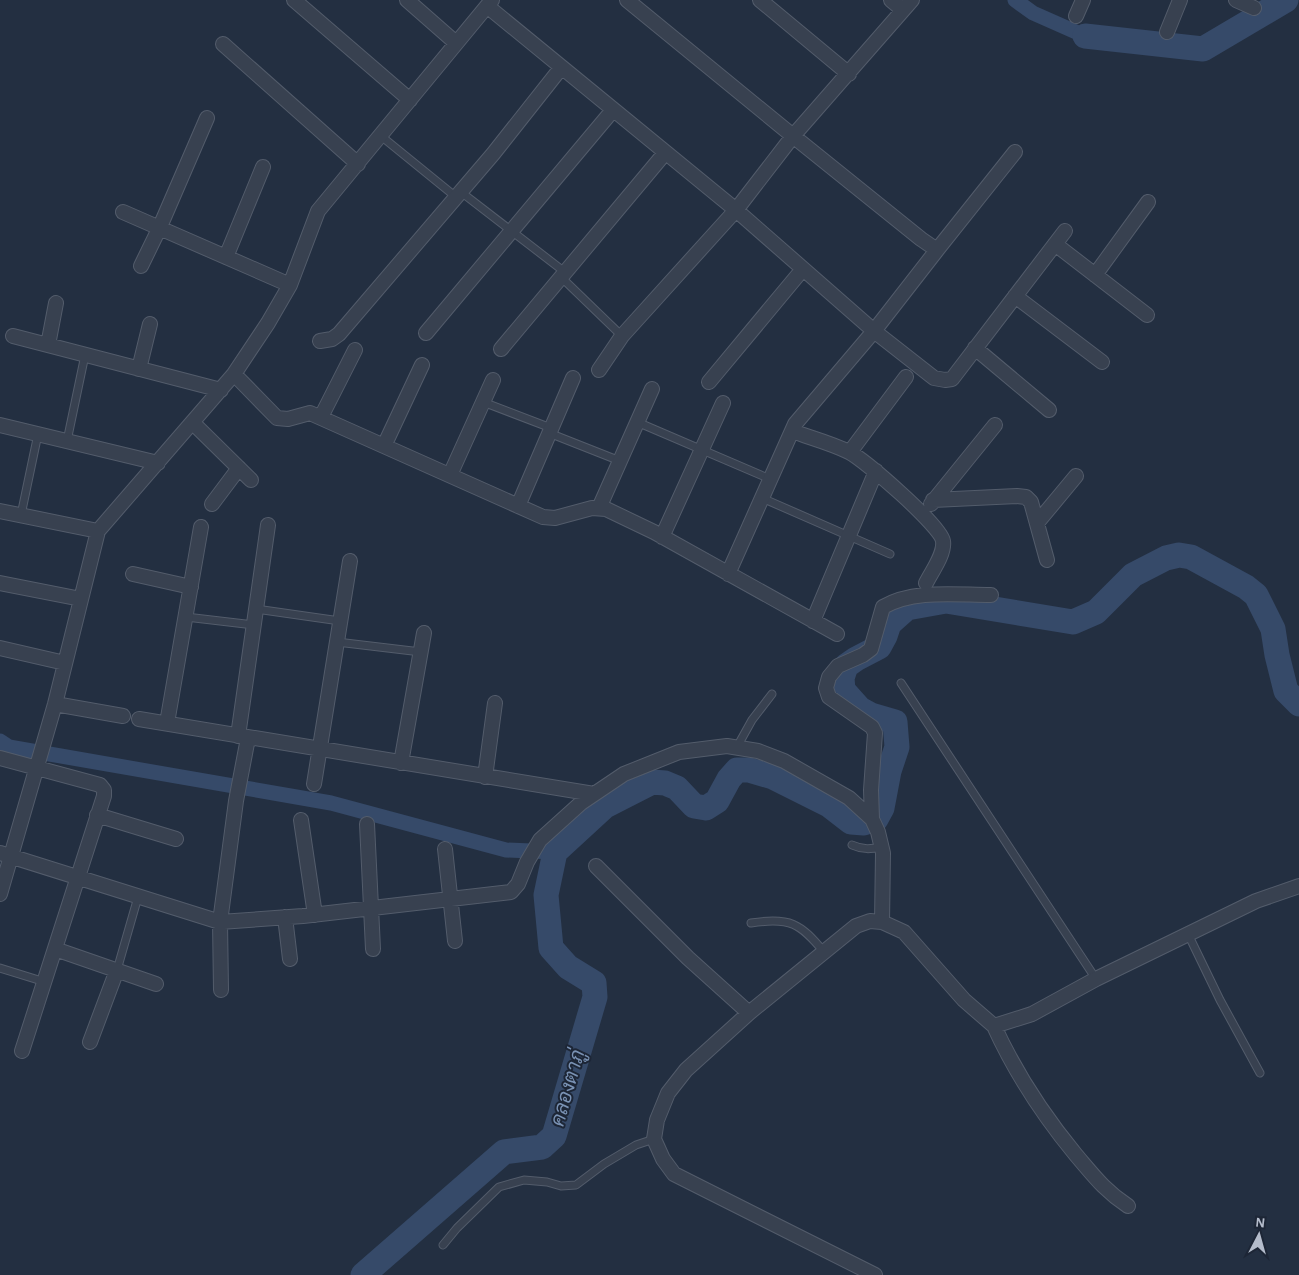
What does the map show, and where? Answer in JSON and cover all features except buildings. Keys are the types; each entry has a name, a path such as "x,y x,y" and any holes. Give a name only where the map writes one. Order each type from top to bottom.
{"street":[{"path":"294,0 410,100"},
{"path":"408,0 456,43"},
{"path":"627,0 793,136 937,250"},
{"path":"760,0 849,74"},
{"path":"598,370 622,336 736,210 793,136 908,5 891,0"},
{"path":"1076,16 1083,0"},
{"path":"1166,32 1180,0"},
{"path":"1237,0 1254,8"},
{"path":"0,894 6,855 38,763 55,704 98,531 234,374 268,323 290,285 318,211 490,3 562,68 736,210 874,331 934,378 952,379 1065,231"},
{"path":"223,44 358,164"},
{"path":"320,341 332,340 339,334 459,194 562,68"},
{"path":"426,333 613,110"},
{"path":"141,266 160,229 208,118"},
{"path":"728,574 795,424 874,331 1015,152"},
{"path":"501,349 665,153"},
{"path":"226,257 264,167"},
{"path":"1095,274 1148,202"},
{"path":"123,212 290,285"},
{"path":"1055,244 1147,315"},
{"path":"709,382 803,269"},
{"path":"1015,296 1102,362"},
{"path":"48,345 56,303"},
{"path":"139,368 150,324"},
{"path":"13,336 221,390"},
{"path":"975,348 1049,410"},
{"path":"321,417 355,350"},
{"path":"384,446 422,365"},
{"path":"234,374 277,418 288,419 310,413 321,417 543,517 555,518 592,508 606,508 837,634"},
{"path":"850,452 906,377"},
{"path":"518,506 573,378"},
{"path":"450,475 493,380"},
{"path":"599,508 652,389"},
{"path":"662,537 723,403"},
{"path":"193,423 251,480"},
{"path":"0,425 158,463"},
{"path":"922,514 995,425"},
{"path":"792,431 850,452 867,463 939,532 943,538 944,548 926,583"},
{"path":"212,504 239,468"},
{"path":"813,621 876,471"},
{"path":"1037,522 1076,476"},
{"path":"933,500 1017,496 1026,498 1031,502 1047,560"},
{"path":"0,511 98,531"},
{"path":"221,990 220,922 240,777 254,625 268,525"},
{"path":"167,723 201,527"},
{"path":"314,784 350,561"},
{"path":"133,574 191,587"},
{"path":"0,583 81,599"},
{"path":"882,922 882,847 872,819 871,790 875,733 872,727 829,698 826,688 829,677 838,666 871,650 883,607 892,602 920,595 991,595"},
{"path":"401,763 424,633"},
{"path":"0,648 65,663"},
{"path":"485,776 495,703"},
{"path":"55,704 123,716"},
{"path":"139,719 594,794"},
{"path":"6,855 220,922 315,915 511,892 518,884 527,862 540,840 581,803 594,794 624,774 679,752 727,746 758,750 784,761 849,798 872,819"},
{"path":"0,758 38,763 100,785 104,790 104,796 22,1051"},
{"path":"97,815 176,839"},
{"path":"301,820 315,915"},
{"path":"367,824 373,949"},
{"path":"445,849 456,941"},
{"path":"596,866 688,958 750,1013"},
{"path":"994,1026 1032,1014 1096,979 1256,901 1299,886"},
{"path":"285,917 290,959"},
{"path":"874,1275 674,1174 663,1160 654,1139 657,1120 668,1093 686,1070 750,1013 856,926 870,922 882,922 904,932 964,1000 994,1026 1009,1058 1051,1124 1102,1186 1128,1206"},
{"path":"55,950 156,984"},
{"path":"90,1042 117,970"}],"lane":[{"path":"381,136 512,232 564,275 622,336"},
{"path":"67,441 85,355"},
{"path":"483,402 620,461"},
{"path":"637,422 770,479"},
{"path":"21,515 38,434"},
{"path":"762,498 890,554"},
{"path":"256,609 340,621"},
{"path":"186,617 254,625"},
{"path":"337,642 421,652"},
{"path":"901,683 1096,979"},
{"path":"737,747 752,720 772,694"},
{"path":"852,845 868,850 882,847"},
{"path":"117,970 138,897"},
{"path":"752,924 778,920 791,923 808,933 824,952"},
{"path":"1188,934 1220,1000 1260,1073"},
{"path":"0,968 44,982"},
{"path":"442,1245 456,1228 499,1187 524,1180 547,1182 562,1186 576,1185 604,1164 636,1145 654,1139"}],"waterway":[{"path":"1015,0 1033,13 1085,36"},
{"path":"1085,36 1203,49 1286,0"},
{"name":"คลองตาภู่","path":"363,1275 504,1152 542,1147 554,1136 595,997 594,983 568,967 551,948 546,895 555,852 605,806 652,782 665,783 677,788 694,806 706,808 717,801 729,779 737,770 749,770 773,777 829,805 851,822 864,823 876,819 882,808 889,771 897,747 895,722 871,715 860,709 843,690 842,678 846,666 879,647 889,624 907,608 946,601 1073,622 1096,612 1133,575 1166,558 1179,555 1191,557 1246,587 1256,595 1273,629 1286,691 1299,704"},
{"path":"0,741 9,747 331,803 506,850 555,852"}]}
